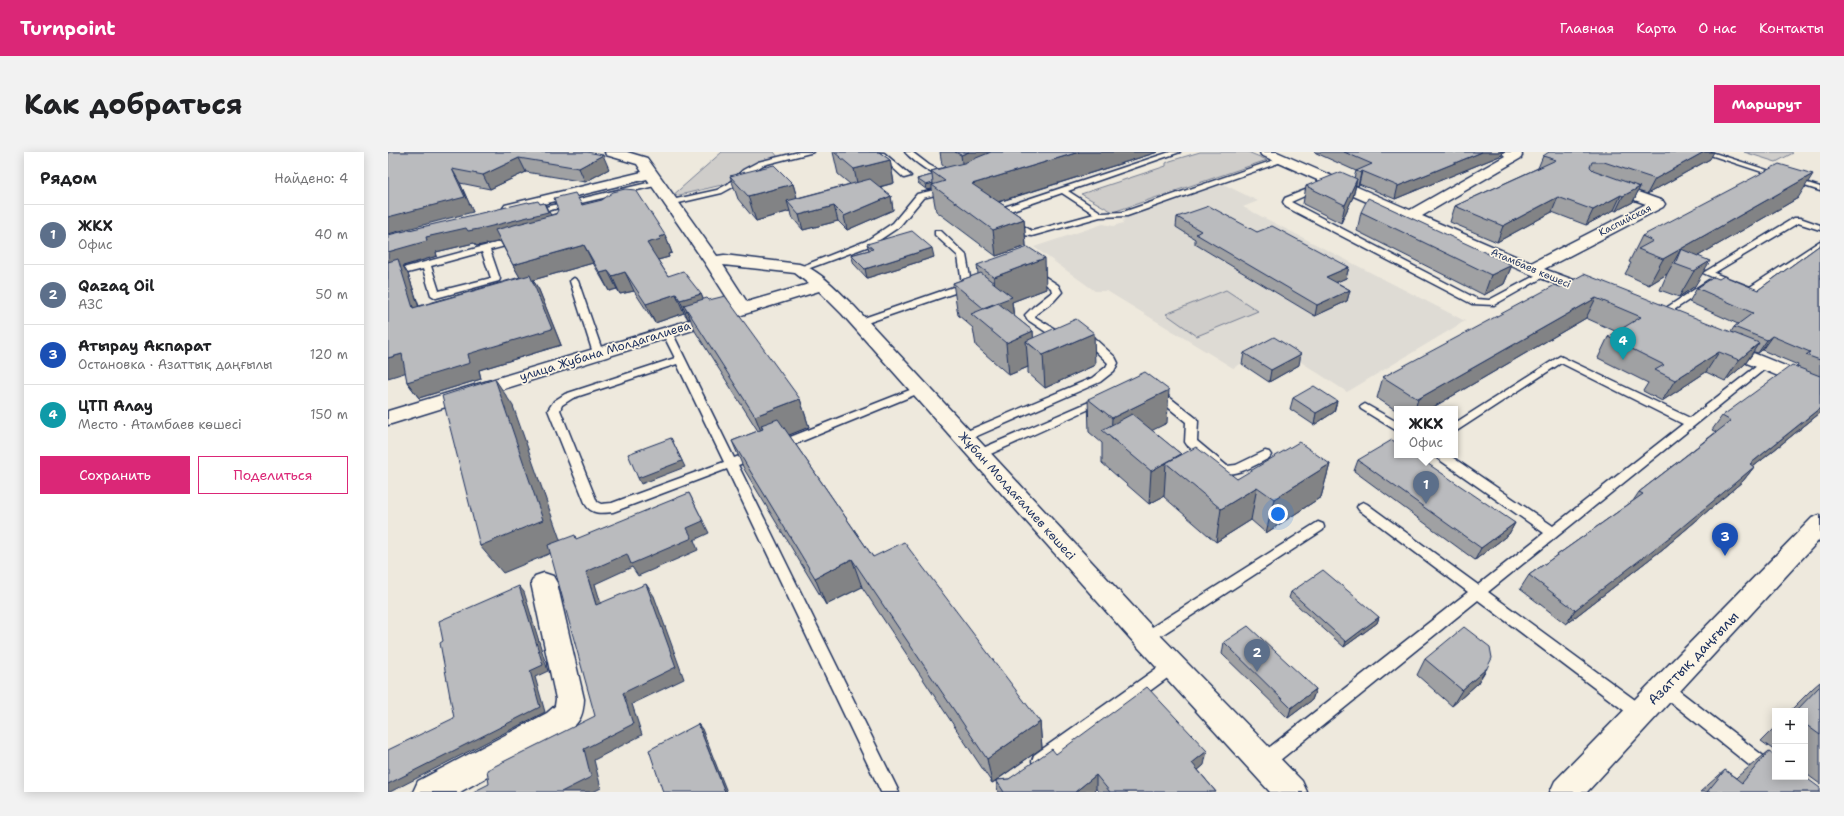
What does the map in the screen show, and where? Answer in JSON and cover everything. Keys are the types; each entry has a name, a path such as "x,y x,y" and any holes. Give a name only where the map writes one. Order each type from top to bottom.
{"street":[{"path":"611,152 636,158 642,161 670,203 713,262 743,309"},
{"path":"1411,216 1516,155 1507,152"},
{"name":"Атамбаев көшесі","path":"1274,155 1411,216 1611,301"},
{"path":"496,212 653,178"},
{"name":"Каспийская","path":"1538,271 1658,204 1592,181"},
{"path":"713,262 724,260 799,268"},
{"name":"Жұбан Молдағалиев көшесі","path":"799,268 822,285 920,389 1146,638 1291,792"},
{"name":"улица Жубана Молдагалиева","path":"388,418 822,285"},
{"path":"1647,316 1675,327"},
{"path":"1710,341 1820,387"},
{"name":"Азаттық даңғылы","path":"1566,792 1820,524"},
{"path":"428,792 557,723 568,712 570,699 544,583"}],"lane":[{"path":"670,203 723,190 736,182 746,172 763,164 788,156 811,152"},
{"path":"874,152 882,154 906,176"},
{"path":"799,268 869,243 896,225 920,196 957,184 926,167 908,152"},
{"path":"1177,152 1004,210 1001,212 1001,216 1026,233 1032,234 1100,215 1124,214 1274,155"},
{"path":"1704,152 1820,189"},
{"path":"525,214 555,211 653,178"},
{"path":"1333,182 1288,200 1287,202 1289,205 1475,302 1491,303 1538,271"},
{"path":"1062,190 1100,215"},
{"path":"1820,228 1797,220 1707,273 1751,291 1820,244"},
{"path":"938,233 962,255 967,286"},
{"path":"388,275 523,239"},
{"path":"426,265 436,295 496,279 485,250"},
{"path":"964,437 1096,380 1110,369 1113,363 1111,359 1090,340 1079,336 1052,332 1031,318 1030,315 1032,311 1054,297 1057,292 1055,287 1026,268"},
{"path":"1647,316 1718,278"},
{"path":"858,323 967,286 980,280"},
{"path":"574,281 598,354"},
{"path":"667,332 890,792"},
{"path":"1458,426 1560,358 1691,422"},
{"path":"680,360 569,396 558,403 554,410 592,505 600,509 613,507 731,464 920,389"},
{"path":"1263,763 1766,364"},
{"path":"1145,386 1149,387 1192,421 1191,442 1223,469 1228,471 1234,470 1265,455"},
{"path":"980,454 1111,395"},
{"path":"1365,406 1394,425"},
{"path":"1445,458 1553,532"},
{"path":"1363,507 1640,713"},
{"path":"1146,638 1318,528"},
{"path":"1029,769 1172,666"},
{"path":"1664,688 1772,773"}],"shaded area":[{"path":"722,152 774,152 778,157 754,165 738,173 726,184 671,197"},
{"path":"1200,152 1248,152 1267,160 1113,212 1081,194 1166,166 1166,163 1170,161"},
{"path":"1744,152 1791,152 1793,153 1776,162"},
{"path":"1223,184 1258,201 1243,207 1465,321 1347,392 1275,345 1233,368 1107,291 1095,291 1034,247 1103,224 1113,226 1123,223 1124,217"},
{"path":"1226,290 1258,311 1197,336 1166,314"}],"building":[{"path":"388,152 587,152 603,155 579,168 519,158 483,175 452,169 465,197 388,217"},
{"path":"834,152 879,152 890,160 854,169"},
{"path":"955,152 969,152 961,155"},
{"path":"991,152 1079,152 972,184 1024,219 993,230 932,185 945,181 931,171 964,163"},
{"path":"1344,152 1482,152 1398,186 1362,171 1361,173 1356,171 1372,164"},
{"path":"1549,152 1704,152 1655,179 1604,162 1592,162 1590,167 1593,170 1640,187 1593,210 1558,197 1503,226 1455,206 1556,160 1543,156"},
{"path":"1779,164 1813,174 1663,259 1638,249 1653,241 1642,236"},
{"path":"774,165 793,184 748,196 730,176"},
{"path":"1341,172 1357,179 1345,205 1306,186"},
{"path":"932,175 933,183 926,185 917,179"},
{"path":"870,179 891,196 844,216 834,206 799,215 787,201"},
{"path":"625,189 636,190 665,235 660,237 661,239 647,243 668,276 683,271 701,294 680,300 676,294 646,304 625,272 612,276 608,271 600,273 584,245 513,265 495,230 556,214 558,210 554,198 575,193 582,205 602,200 613,192"},
{"path":"1368,198 1512,265 1491,275 1361,212"},
{"path":"538,201 540,204 544,203 548,212 484,228 468,231 466,228 426,237 427,241 388,252 388,235 528,202"},
{"path":"1209,206 1257,232 1272,226 1349,267 1326,277 1350,290 1317,305 1196,234 1201,231 1177,217"},
{"path":"912,231 932,248 865,269 851,255 873,249 867,244"},
{"path":"1820,245 1820,360 1806,355 1810,352 1772,336 1767,340 1734,327 1753,313 1697,288 1714,277 1719,279 1724,276 1758,290"},
{"path":"1028,247 1045,258 994,277 977,265"},
{"path":"1681,249 1710,261 1694,271 1675,264"},
{"path":"398,259 413,308 530,275 552,329 468,354 470,363 407,382 402,354 388,358 388,262"},
{"path":"981,273 1012,297 983,308 953,283"},
{"path":"1584,274 1759,343 1739,360 1719,352 1675,380 1655,370 1664,365 1608,337 1641,317 1596,298 1418,399 1383,377 1555,285 1560,287"},
{"path":"725,296 800,399 755,416 684,305 707,298 709,300"},
{"path":"998,303 1033,331 1006,343 971,314"},
{"path":"1076,319 1094,333 1043,355 1026,341"},
{"path":"1274,337 1301,354 1271,370 1244,353"},
{"path":"1792,365 1820,376 1820,408 1750,464 1754,467 1675,533 1575,610 1529,575 1643,494 1639,492 1731,421 1722,416"},
{"path":"1145,372 1169,390 1112,418 1088,399"},
{"path":"495,379 543,520 480,546 442,396"},
{"path":"1314,386 1337,401 1316,413 1293,398"},
{"path":"1132,414 1181,454 1151,471 1102,430"},
{"path":"778,419 873,557 904,542 1040,722 987,759 852,559 815,578 732,441 763,429 761,425"},
{"path":"671,438 682,461 638,478 628,454"},
{"path":"1392,440 1394,441 1394,458 1419,458 1515,523 1481,548 1358,460"},
{"path":"1299,442 1330,464 1274,499 1257,487 1221,509 1166,463 1196,447 1237,479"},
{"path":"689,493 703,521 687,528 692,538 631,564 627,554 586,572 596,605 646,584 676,667 623,693 633,724 584,749 591,777 561,792 473,792 489,784 487,770 595,716 548,545 575,535 576,539"},
{"path":"1323,570 1379,617 1346,642 1291,592"},
{"path":"519,586 543,665 530,671 540,707 388,784 388,750 454,718 440,643 443,641 439,621"},
{"path":"1248,626 1316,689 1291,708 1224,642"},
{"path":"1464,627 1490,647 1492,658 1487,668 1462,690 1425,659"},
{"path":"1820,686 1820,735 1808,726 1808,708 1799,708"},
{"path":"1147,687 1207,751 1192,763 1216,792 1110,792 1096,775 1075,792 1004,792 996,780 1009,779 1052,749 1056,754"},
{"path":"698,724 725,792 663,792 649,750"},
{"path":"1769,751 1772,753 1772,780 1808,779 1820,788 1820,792 1707,792 1725,770 1742,783"}],"place":[{"name":"ЦТП Алау","path":"1623,360"},
{"name":"ЖКХ","path":"1426,504"},
{"name":"Атырау Акпарат","path":"1725,556"},
{"name":"Qazaq Oil","path":"1257,672"}]}
